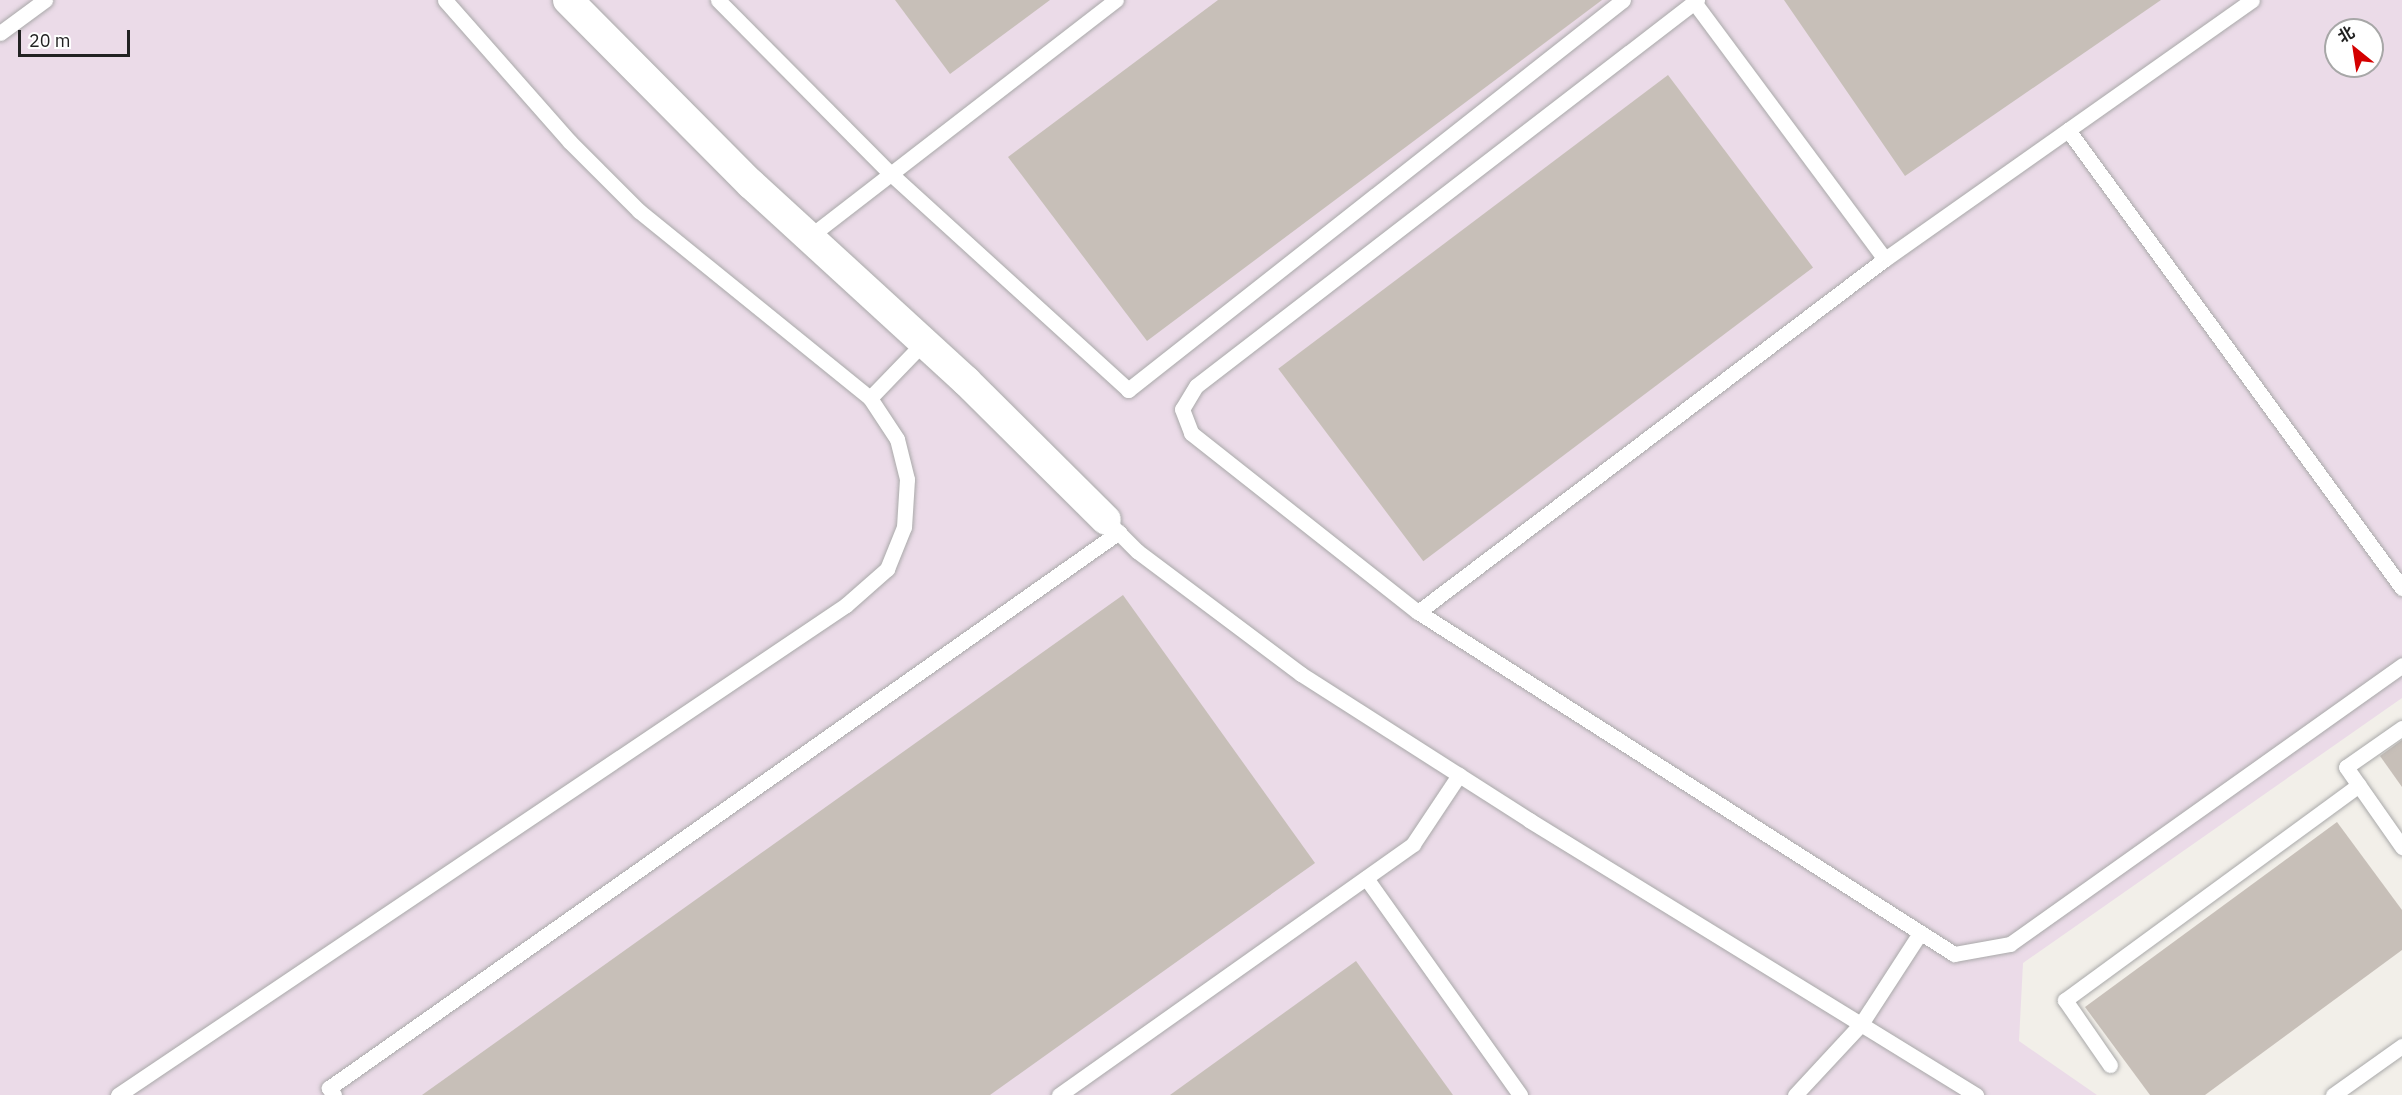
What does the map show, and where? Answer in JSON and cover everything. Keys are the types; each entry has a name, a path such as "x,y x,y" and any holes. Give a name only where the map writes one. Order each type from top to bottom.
{"street":[{"path":"568,0 751,184 924,342 1113,526"}],"lane":[{"path":"0,33 45,0"},
{"path":"118,1095 846,605 887,569 904,527 907,479 897,439 870,398 639,211 570,142 445,0"},
{"path":"718,0 891,174 1128,390 1623,0"},
{"path":"809,237 1116,0"},
{"path":"1418,612 1885,259 2252,0"},
{"path":"1885,259 1695,1 1196,386 1182,409 1191,433 1418,612 1954,954 2010,944 2402,665"},
{"path":"2068,130 2402,588"},
{"path":"870,398 924,342"},
{"path":"334,1095 329,1088 1113,526 1137,550 1301,674 1459,775 1976,1095"},
{"path":"2402,728 2346,767 2402,847"},
{"path":"1059,1095 1413,844 1459,775"},
{"path":"2110,1065 2065,1000 2359,785"},
{"path":"1366,878 1520,1095"},
{"path":"1795,1095 1861,1024 1920,933"},
{"path":"2333,1095 2402,1046"}],"shaded area":[{"path":"0,0 2402,0 2402,698 2023,963 2019,1041 2097,1095 0,1095"}],"building":[{"path":"895,0 1050,0 950,74"},
{"path":"1218,0 1602,0 1147,341 1008,157"},
{"path":"1784,0 2161,0 1905,176"},
{"path":"1668,75 1813,267 1423,561 1278,369"},
{"path":"1123,595 1315,863 990,1095 422,1095"},
{"path":"2402,740 2402,787 2380,756"},
{"path":"2337,822 2402,910 2402,950 2205,1095 2150,1095 2085,1007"},
{"path":"1356,961 1453,1095 1170,1095"}]}
